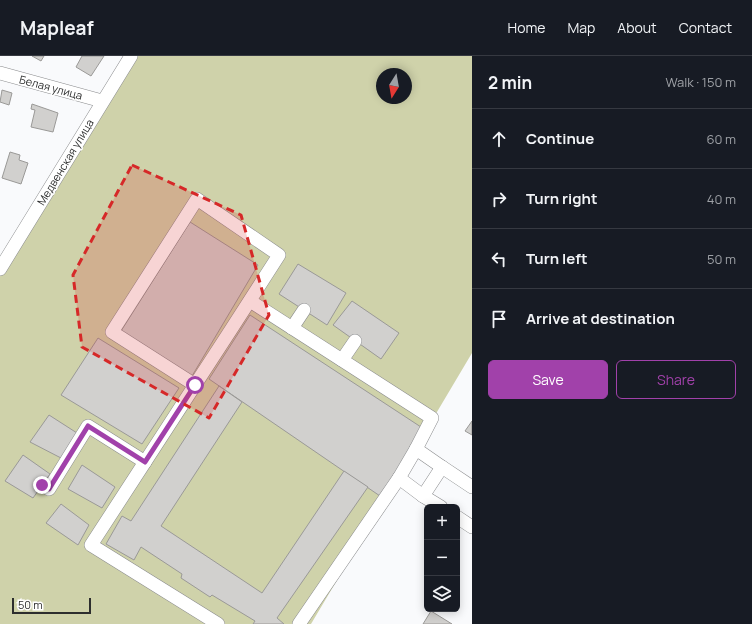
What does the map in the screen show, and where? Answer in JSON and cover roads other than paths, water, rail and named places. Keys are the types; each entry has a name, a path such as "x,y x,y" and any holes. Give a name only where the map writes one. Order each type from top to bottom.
{"street":[{"name":"Медвенская улица","path":"0,269 131,56"},
{"name":"Белая улица","path":"0,73 102,101"},
{"path":"195,385 112,332 197,199 279,255 250,301 91,545 218,624"},
{"path":"250,301 432,418 399,478 300,624"},
{"path":"292,328 304,310"},
{"path":"342,360 355,341"},
{"path":"42,485 49,489 71,447 88,426 145,462"},
{"path":"416,449 472,487"},
{"path":"423,496 442,467"},
{"path":"399,478 436,504"},
{"path":"460,519 472,527"}]}
